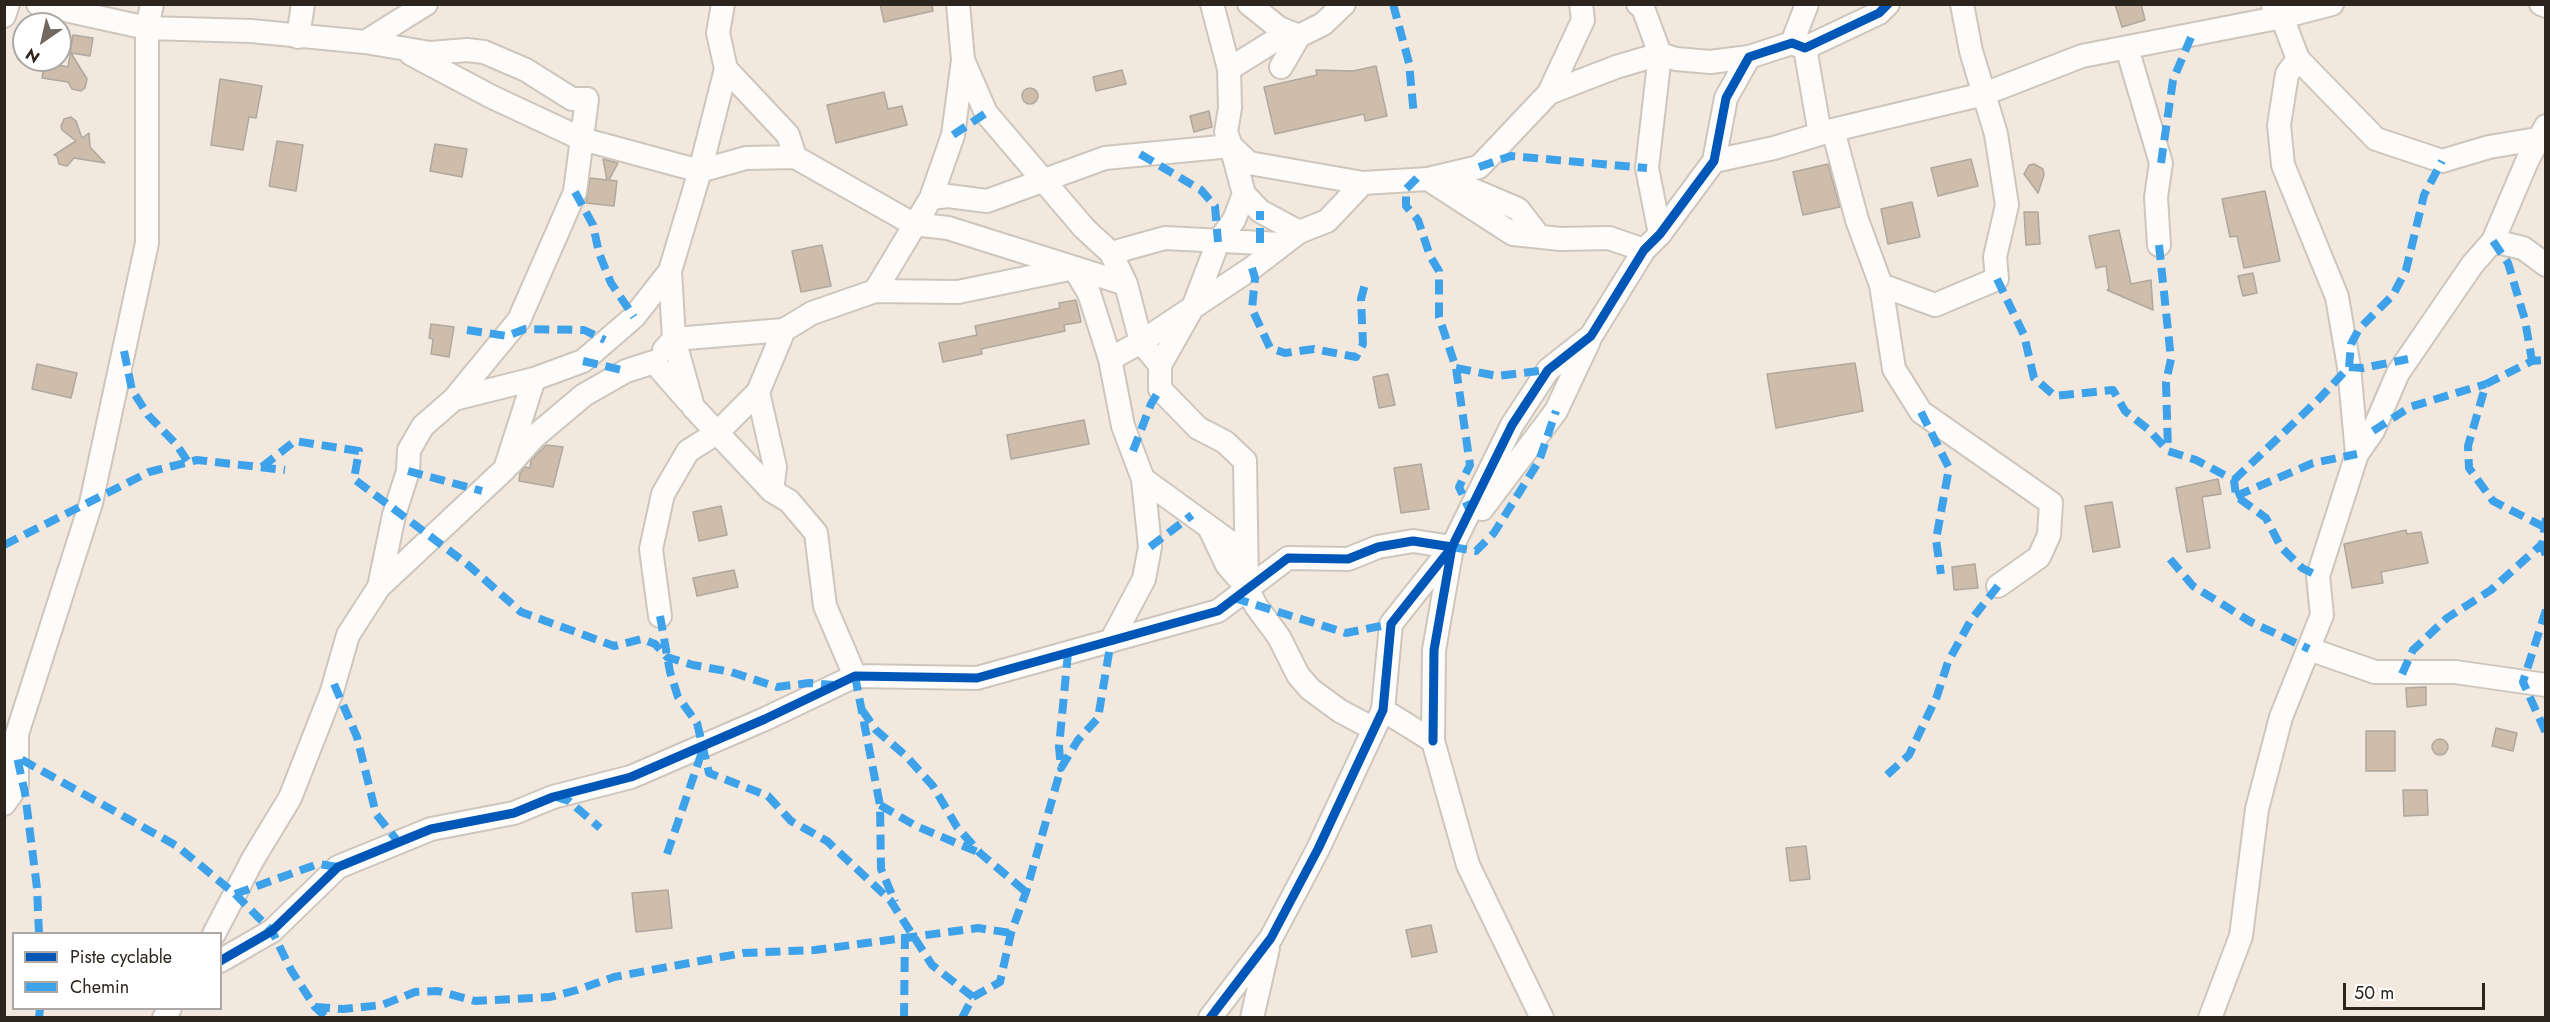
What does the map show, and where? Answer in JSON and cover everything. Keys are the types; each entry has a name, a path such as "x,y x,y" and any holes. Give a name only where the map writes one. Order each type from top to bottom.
{"street":[{"path":"4,16 8,4"},
{"path":"38,4 147,28 251,31 365,42 430,53 467,50 484,52 526,70 572,99 587,99 575,192 519,320 454,399 423,426 409,450 408,471 394,515 379,587"},
{"path":"4,804 17,786 17,734 91,502 147,243 147,28 152,4"},
{"path":"298,37 303,4"},
{"path":"365,42 426,4"},
{"path":"693,407 674,339 670,271 700,171 726,69 718,33 723,4"},
{"path":"875,291 913,224 931,198 953,135 963,60 958,4"},
{"path":"1212,4 1229,69 1230,108 1226,132 1244,194 1290,238"},
{"path":"1249,4 1279,28 1299,36"},
{"path":"1229,69 1274,41 1299,36 1323,24 1344,4"},
{"path":"931,198 948,196 987,201 1104,158 1231,146 1249,163 1363,183 1428,179 1479,167 1549,93 1583,20 1581,4"},
{"path":"1638,4 1643,8 1660,54 1647,168 1652,242"},
{"path":"1807,4 1798,45 1826,132 1881,285 1894,369 1921,412 2051,503 2049,535 2039,557 1998,586"},
{"path":"1549,93 1616,67 1660,54 1676,59 1710,62 1749,57 1798,45 1879,13 1888,4"},
{"path":"1881,285 1935,305 1997,279 1995,257 2007,205 1996,134 1962,16 1962,4"},
{"path":"1714,161 1774,148 1826,132 1984,94 2082,57 2127,48 2278,9 2332,4"},
{"path":"2278,9 2298,59 2376,139 2442,161 2543,135"},
{"path":"1281,67 1299,36"},
{"path":"398,48 582,140 700,171 746,158 795,157 913,224 948,228 1126,284"},
{"path":"2127,48 2161,163 2156,197 2159,245"},
{"path":"1210,1017 1271,938 1318,849 1378,719 1391,624 1452,547 1512,425 1548,370 1591,336 1652,242 1714,161 1726,98 1749,57"},
{"path":"2298,59 2287,74 2278,125 2283,165 2337,297 2349,367 2357,454"},
{"path":"963,60 986,113 1084,228 1111,253 1126,284 1141,342 1160,366"},
{"path":"726,69 788,135 795,157"},
{"path":"2210,1017 2241,936 2258,808 2280,717 2322,615 2318,576 2357,454 2373,431 2398,373 2472,266 2493,241 2543,135"},
{"path":"1428,179 1513,234 1561,239 1609,238 1652,242"},
{"path":"1110,359 1141,342 1252,268 1290,238 1327,221 1363,183"},
{"path":"1244,194 1234,220 1218,242 1194,305 1160,366 1160,389 1198,428 1225,442 1245,461 1247,588"},
{"path":"1111,253 1165,238 1218,242 1290,238"},
{"path":"2493,241 2523,248 2546,265"},
{"path":"215,932 253,859 290,798 332,691 348,635 379,587 505,469 534,437 584,395 626,371 654,362 674,339 784,330 812,313 875,291 958,292 1074,267"},
{"path":"1074,267 1089,293 1110,359 1123,426 1143,479 1150,547 1144,579 1112,641"},
{"path":"454,399 534,379 583,361 634,317 670,271"},
{"path":"660,616 651,549 663,494 688,451 717,433 758,392 784,330"},
{"path":"654,362 717,433 772,491 789,501 816,533 825,606 855,676"},
{"path":"505,469 534,379"},
{"path":"758,392 775,467 772,491"},
{"path":"1143,479 1245,553"},
{"path":"1209,527 1227,565 1247,588 1256,606 1280,637 1298,675 1310,688 1340,711 1378,719 1433,741"},
{"path":"222,960 272,931 338,867 431,829 514,813 553,797 631,777 765,719 855,676 976,678 1218,611 1288,558 1348,559 1378,547 1413,541 1452,547"},
{"path":"1452,547 1434,650 1433,741 1468,865 1542,1017"},
{"path":"2309,649 2375,672 2455,672 2546,685"},
{"path":"1252,1017 1271,938"}],"building":[{"path":"880,4 932,4 933,11 884,22"},
{"path":"2115,4 2141,4 2145,20 2122,27"},
{"path":"73,35 93,38 90,56 72,53"},
{"path":"72,55 87,79 85,88 81,91 72,89 68,82 42,78 43,72 72,72"},
{"path":"1376,66 1387,116 1365,121 1364,114 1275,134 1264,87 1317,75 1316,70 1353,71"},
{"path":"1122,70 1126,84 1096,91 1093,77"},
{"path":"220,79 262,86 256,118 249,117 243,150 211,145"},
{"path":"1030,88 1036,90 1038,96 1036,102 1030,104 1024,102 1022,96 1024,90"},
{"path":"884,92 888,109 902,106 907,125 836,143 827,105"},
{"path":"1209,111 1212,127 1194,132 1190,116"},
{"path":"71,117 76,121 82,138 89,133 90,147 105,163 74,158 67,166 59,164 57,156 54,155 76,141 62,130 61,126 64,119"},
{"path":"277,141 303,145 296,191 269,186"},
{"path":"435,144 467,149 462,177 430,171"},
{"path":"603,159 618,163 609,180 617,181 614,206 586,203 590,178 607,180"},
{"path":"1971,159 1978,186 1938,196 1931,168"},
{"path":"1828,164 1840,207 1803,215 1793,172"},
{"path":"2034,164 2043,169 2044,175 2038,193 2024,174 2029,165"},
{"path":"2265,191 2280,261 2244,268 2237,236 2230,237 2222,199"},
{"path":"1912,202 1920,237 1888,244 1881,209"},
{"path":"2024,212 2038,212 2040,244 2026,245"},
{"path":"2119,230 2131,284 2151,280 2153,310 2107,290 2109,289 2106,266 2096,268 2089,236"},
{"path":"822,245 831,286 801,292 792,251"},
{"path":"2253,273 2257,293 2243,296 2238,276"},
{"path":"1076,300 1081,322 1064,325 1065,331 981,349 982,354 943,362 939,343 977,335 975,326 1060,308 1059,303"},
{"path":"431,324 454,327 449,357 431,354 433,339 429,338"},
{"path":"1855,363 1863,411 1776,428 1767,374"},
{"path":"37,364 77,373 71,398 32,389"},
{"path":"1388,374 1395,405 1379,408 1373,377"},
{"path":"1084,420 1089,444 1011,459 1007,435"},
{"path":"546,445 563,447 553,487 519,481 520,473 525,467 530,468 531,460"},
{"path":"1421,464 1429,509 1401,513 1394,468"},
{"path":"2218,479 2221,494 2202,497 2210,548 2187,552 2176,488"},
{"path":"2112,502 2120,547 2093,552 2085,506"},
{"path":"721,506 727,535 699,541 693,512"},
{"path":"2406,530 2407,534 2421,532 2428,563 2381,572 2383,583 2352,588 2344,544"},
{"path":"1975,564 1978,588 1954,590 1952,567"},
{"path":"734,570 738,587 697,596 693,578"},
{"path":"2426,687 2426,705 2407,707 2406,688"},
{"path":"2496,728 2517,733 2513,751 2492,746"},
{"path":"2366,731 2395,731 2395,771 2366,771"},
{"path":"2440,739 2448,747 2440,755 2432,747"},
{"path":"2403,790 2427,790 2428,815 2404,816"},
{"path":"1806,846 1810,879 1790,881 1786,848"},
{"path":"668,890 672,928 636,932 632,893"},
{"path":"1431,925 1437,952 1412,957 1406,930"}],"marked path":[{"path":"1393,4 1409,63 1414,116"},
{"path":"2161,163 2173,80 2192,35"},
{"path":"953,135 986,113"},
{"path":"1140,154 1201,190 1215,206 1218,242"},
{"path":"1479,167 1511,156 1647,168"},
{"path":"2234,480 2349,367 2351,344 2359,329 2393,295 2406,270 2424,195 2442,161"},
{"path":"1417,178 1406,189 1406,206 1418,220 1430,256 1439,271 1439,317 1456,368 1470,465 1459,487 1470,511"},
{"path":"575,192 593,225 599,253 611,283 634,317"},
{"path":"1260,211 1260,243"},
{"path":"2493,241 2508,263 2525,320 2532,361"},
{"path":"2159,245 2171,359 2166,382 2168,451"},
{"path":"1252,268 1255,278 1252,309 1270,348 1285,353 1314,349 1356,357 1363,344 1361,299 1366,280"},
{"path":"1997,279 2024,335 2034,378 2055,396 2113,390 2125,411 2149,430 2168,451 2196,460 2234,480 2236,496 2266,518 2281,547 2302,568 2318,576"},
{"path":"467,330 507,336 525,329 584,330 605,340"},
{"path":"124,351 132,390 148,415 176,444 188,462"},
{"path":"2349,367 2363,368 2408,359"},
{"path":"2544,527 2493,501 2469,468 2468,446 2486,384 2532,361 2546,360"},
{"path":"583,361 626,371"},
{"path":"1456,368 1497,376 1548,370"},
{"path":"2373,431 2410,407 2486,384"},
{"path":"1133,451 1151,404 1160,389"},
{"path":"1452,547 1476,551 1494,533 1539,461 1556,411"},
{"path":"1921,412 1949,468 1936,540 1941,574"},
{"path":"262,467 295,441 359,451 354,479 467,564 521,612 614,646 642,639 655,644 667,657 693,665 731,672 777,687 809,683 833,685"},
{"path":"2236,496 2313,463 2357,454"},
{"path":"4,545 149,472 197,460 285,470"},
{"path":"408,471 482,491"},
{"path":"1150,547 1192,515"},
{"path":"2546,518 2542,544 2546,556"},
{"path":"2402,674 2413,650 2447,618 2491,590 2542,544"},
{"path":"2170,559 2193,586 2251,622 2309,649"},
{"path":"1887,775 1909,755 1937,696 1948,662 1971,620 1998,586"},
{"path":"1234,598 1346,633 1391,624"},
{"path":"2546,610 2523,682 2546,733"},
{"path":"660,616 670,672 678,697 697,723 709,773 768,796 791,821 827,841 890,900 932,965 973,997"},
{"path":"1068,653 1059,747 1061,768 1078,740 1098,718 1111,641"},
{"path":"855,676 880,805 881,869 895,902"},
{"path":"334,684 357,737 376,814 400,844"},
{"path":"862,710 876,730 906,756 933,786 957,827 980,853 1026,892"},
{"path":"667,854 703,749"},
{"path":"39,932 37,888 25,793 17,757 177,846 235,894 272,931 291,970 315,1007 327,1018"},
{"path":"962,1018 973,997 1000,982 1011,933 1026,892 1061,768"},
{"path":"556,797 569,801 600,828"},
{"path":"880,805 916,826 980,853"},
{"path":"235,894 318,864 338,867"},
{"path":"315,1007 343,1009 382,1005 415,992 438,991 475,1001 550,997 614,977 743,953 815,950 978,928 1011,933"},
{"path":"904,1018 905,933"},
{"path":"39,1018 40,1010"}],"cycle path":[{"path":"1210,1018 1271,938 1318,849 1383,710 1391,624 1452,547 1512,425 1548,370 1591,336 1644,250 1660,234 1714,161 1726,98 1749,57 1792,43 1805,48 1879,13 1888,4"},
{"path":"222,960 272,931 338,867 431,829 514,813 553,797 631,777 765,719 855,676 977,678 1218,611 1288,558 1348,559 1378,547 1413,541 1452,547 1434,650 1433,741"}]}
